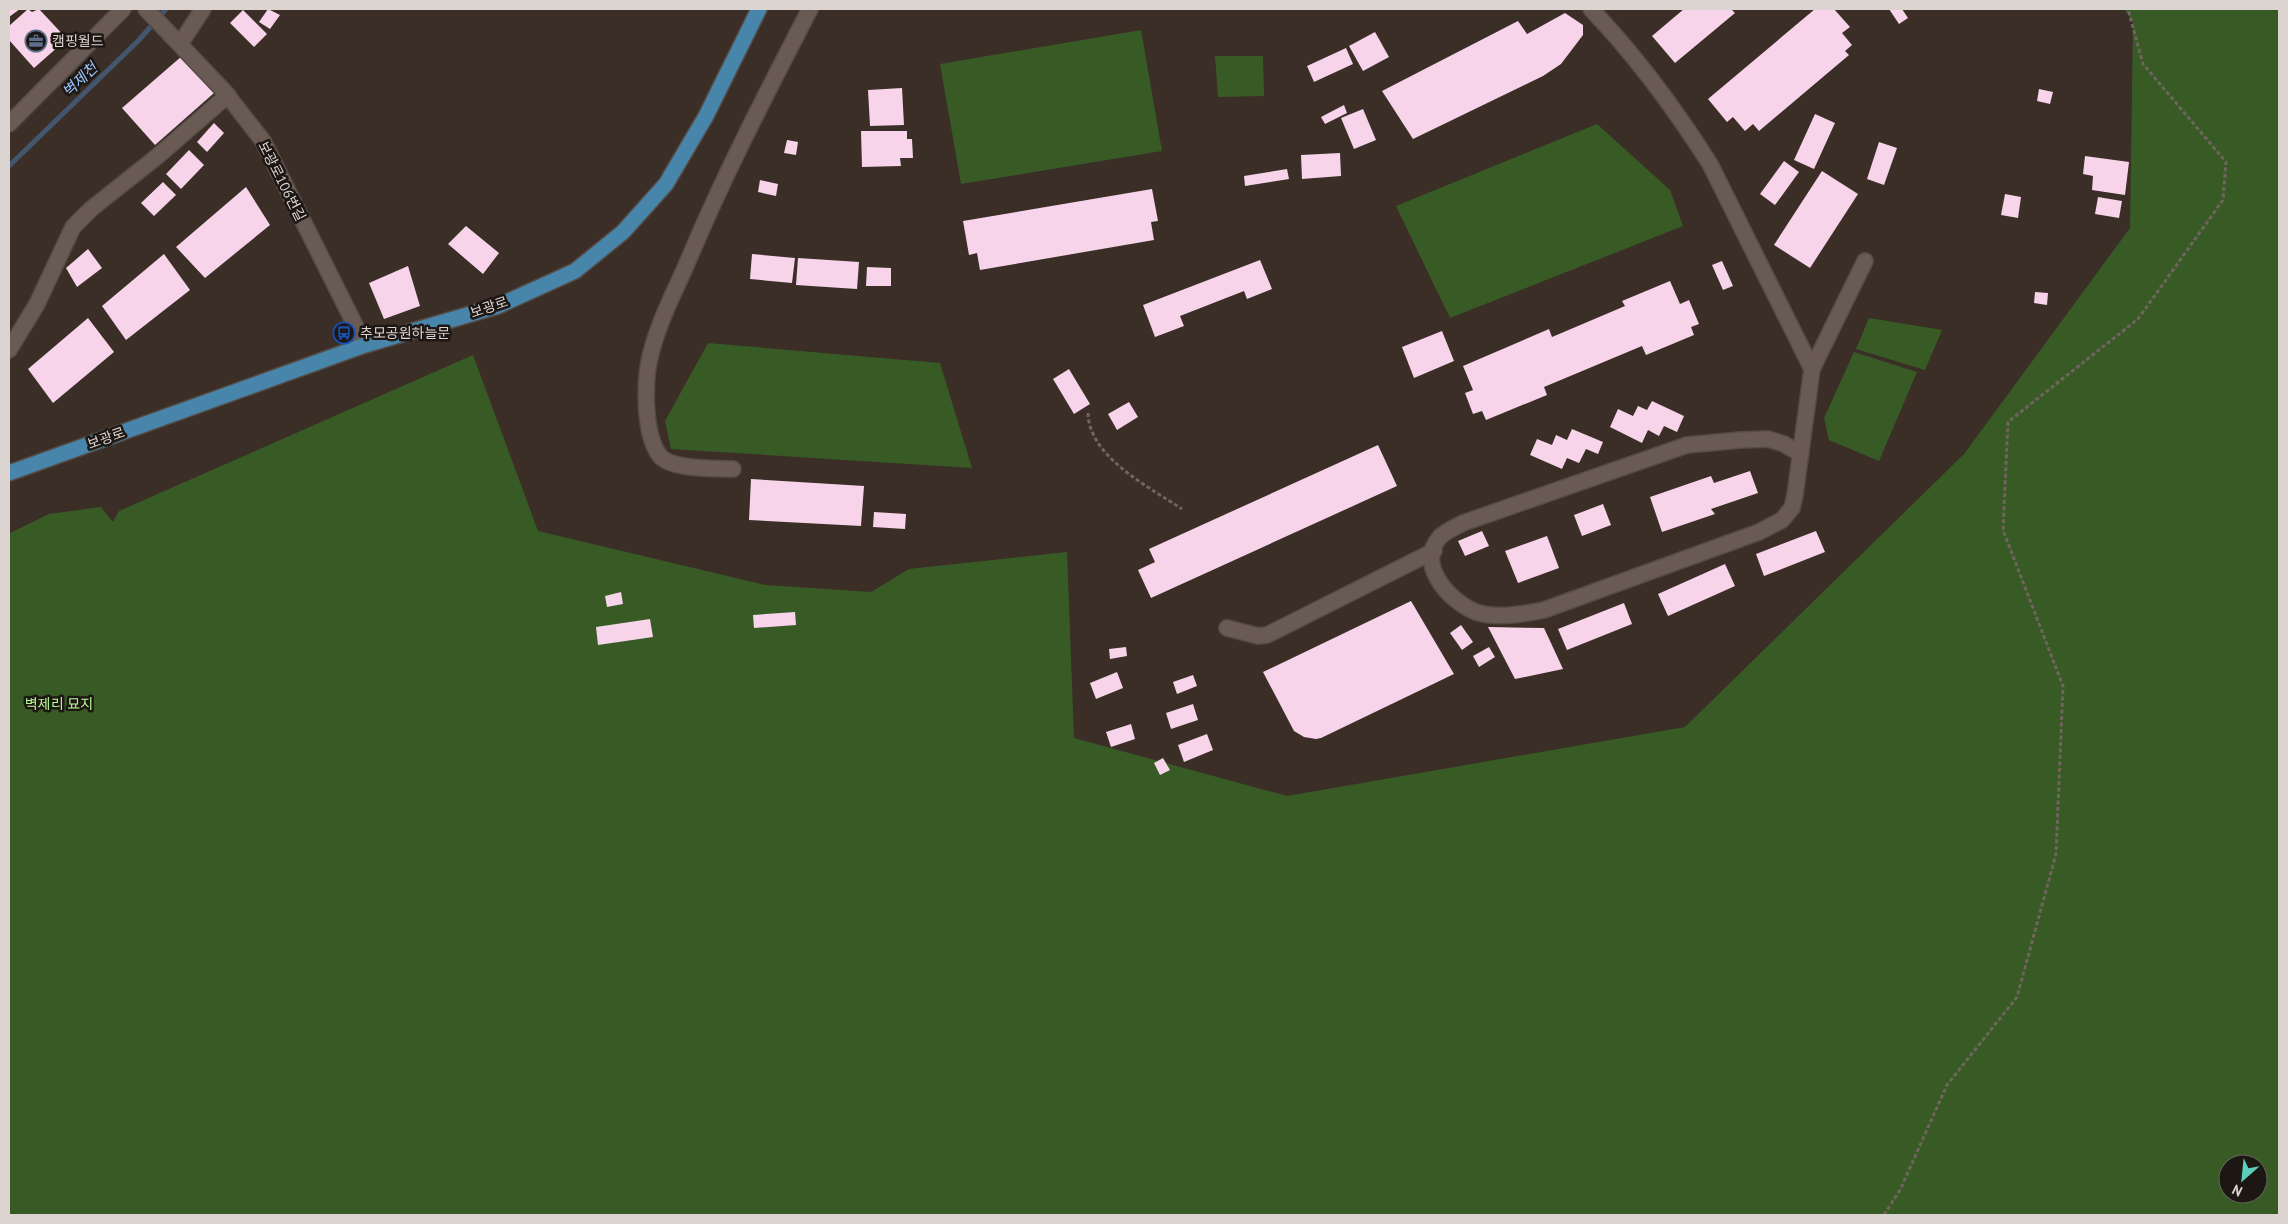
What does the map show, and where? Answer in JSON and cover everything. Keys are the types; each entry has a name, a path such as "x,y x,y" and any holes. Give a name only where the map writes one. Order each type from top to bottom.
{"main road":[{"name":"보광로","path":"9,473 365,345 498,306 575,271 623,232 666,184 706,116 759,9"}],"street":[{"path":"9,124 123,9"},
{"name":"보광로106번길","path":"146,9 228,95 263,141 365,345"},
{"path":"180,44 202,9"},
{"path":"733,469 679,466 661,457 649,431 648,375 651,353 660,327 712,204 810,9"},
{"path":"1591,9 1622,42 1647,74 1710,164 1812,369"},
{"path":"9,350 38,304 73,228 91,209 158,156 228,95"},
{"path":"1801,454 1784,444 1768,439 1687,445 1463,523 1440,537 1434,552 1432,566 1438,581 1449,594 1465,606 1477,612 1492,615 1520,614 1544,610 1759,532 1782,520 1792,508 1795,495 1801,454 1812,369 1865,261"},
{"path":"1227,628 1258,636 1267,635 1434,552"}],"path":[{"path":"1884,1215 1900,1190 1947,1086 2017,997 2056,854 2063,686 2003,530 2008,422 2138,319 2223,200 2226,162 2143,64 2128,9"},
{"path":"1088,413 1092,434 1108,455 1126,472 1182,509"}],"green space":[{"name":"벽제리 묘지","path":"2124,9 2279,9 2279,1215 9,1215 9,534 49,514 101,507 113,522 119,511 473,355 538,531 765,585 871,592 909,569 1067,552 1074,738 1287,796 1685,727 1964,454 2130,228 2133,22"},
{"path":"1141,30 1162,151 961,184 940,64"},
{"path":"1215,56 1263,56 1264,96 1218,97"},
{"path":"1597,124 1670,190 1683,226 1450,318 1396,206"},
{"path":"1869,318 1942,330 1925,370 1856,349"},
{"path":"708,343 940,363 972,468 671,449 665,421"},
{"path":"1854,352 1917,372 1879,461 1829,440 1824,418"}],"building":[{"path":"9,9 20,9 9,17"},
{"path":"28,9 32,12 39,9 67,39 34,68 9,40 9,26"},
{"path":"268,9 280,15 270,29 259,22"},
{"path":"1684,9 1731,9 1735,13 1675,63 1652,36"},
{"path":"1815,9 1834,9 1850,27 1842,33 1852,45 1845,51 1849,55 1759,131 1753,124 1745,131 1733,117 1727,122 1708,99"},
{"path":"1889,9 1902,9 1908,18 1899,24"},
{"path":"243,10 267,34 254,47 230,23"},
{"path":"1565,13 1583,25 1583,35 1561,64 1543,76 1413,139 1382,91 1518,21 1527,34"},
{"path":"1375,32 1389,57 1363,71 1349,46"},
{"path":"1346,48 1353,64 1314,82 1307,66"},
{"path":"182,56 214,93 155,145 122,108"},
{"path":"902,88 904,125 870,126 868,90"},
{"path":"2039,89 2053,92 2050,104 2037,101"},
{"path":"1344,105 1347,113 1325,124 1321,117"},
{"path":"1363,109 1376,140 1354,149 1341,118"},
{"path":"1815,114 1835,123 1814,169 1794,160"},
{"path":"214,123 224,133 207,152 197,142"},
{"path":"861,131 907,131 907,139 912,139 913,158 900,158 901,166 862,167"},
{"path":"787,140 798,142 796,155 784,153"},
{"path":"1879,142 1897,148 1884,185 1867,179"},
{"path":"189,150 204,165 181,189 166,174"},
{"path":"1340,153 1341,176 1302,179 1301,155"},
{"path":"2085,156 2129,162 2125,195 2092,190 2093,176 2083,174"},
{"path":"1784,161 1799,172 1775,205 1760,194"},
{"path":"1287,169 1289,179 1245,186 1244,176"},
{"path":"1822,171 1858,194 1810,268 1774,245"},
{"path":"760,180 778,184 776,196 758,192"},
{"path":"163,182 176,195 154,216 141,203"},
{"path":"246,187 270,225 205,278 176,247"},
{"path":"1152,189 1158,221 1151,222 1154,240 980,270 977,253 969,255 963,221"},
{"path":"2005,194 2021,197 2018,218 2001,215"},
{"path":"2098,197 2122,201 2119,218 2095,214"},
{"path":"466,226 499,253 483,274 448,244"},
{"path":"88,249 102,268 77,287 66,268"},
{"path":"164,254 190,290 126,340 102,306"},
{"path":"752,254 795,258 792,283 750,279"},
{"path":"798,258 859,262 857,289 796,285"},
{"path":"1260,260 1272,289 1247,299 1244,291 1180,316 1184,326 1155,337 1143,305"},
{"path":"1722,261 1733,286 1723,290 1712,265"},
{"path":"408,266 420,306 384,319 369,283"},
{"path":"867,267 891,268 891,286 866,286"},
{"path":"1670,281 1680,304 1689,300 1699,324 1691,327 1694,335 1646,355 1642,346 1544,387 1547,395 1486,420 1482,411 1473,414 1465,393 1473,390 1463,366 1549,329 1552,337 1625,306 1622,301"},
{"path":"2035,292 2048,293 2047,305 2034,303"},
{"path":"88,318 114,352 53,403 28,369"},
{"path":"1442,331 1454,361 1414,378 1402,347"},
{"path":"1069,369 1090,404 1074,414 1053,379"},
{"path":"1652,401 1684,416 1677,432 1664,426 1659,436 1648,430 1642,443 1610,427 1618,409 1633,416 1638,406 1647,410"},
{"path":"1129,402 1138,417 1117,430 1108,414"},
{"path":"1572,429 1603,442 1598,454 1586,449 1579,463 1567,458 1562,469 1530,455 1537,439 1552,445 1556,435 1567,440"},
{"path":"1378,445 1397,486 1151,598 1138,570 1155,562 1149,549"},
{"path":"1750,471 1758,493 1711,509 1715,514 1662,532 1650,497 1711,476 1714,483"},
{"path":"751,479 864,486 861,526 749,520"},
{"path":"1603,504 1611,525 1582,536 1574,515"},
{"path":"874,512 906,514 905,529 873,527"},
{"path":"1482,531 1489,546 1465,556 1458,541"},
{"path":"1816,531 1825,552 1764,576 1756,554"},
{"path":"1547,536 1559,568 1518,583 1505,551"},
{"path":"1725,564 1735,586 1668,616 1658,594"},
{"path":"621,592 623,604 607,607 605,596"},
{"path":"1411,601 1454,674 1321,738 1304,737 1294,731 1263,672"},
{"path":"1624,603 1632,624 1567,650 1558,629"},
{"path":"795,612 796,625 754,628 753,615"},
{"path":"650,619 653,637 598,645 596,627"},
{"path":"1461,625 1473,642 1462,650 1450,633"},
{"path":"1488,627 1544,628 1563,669 1515,679"},
{"path":"1126,647 1127,656 1110,659 1109,649"},
{"path":"1489,647 1495,657 1479,667 1473,656"},
{"path":"1117,672 1123,688 1096,699 1090,683"},
{"path":"1193,675 1197,686 1177,694 1173,682"},
{"path":"1193,704 1198,720 1171,729 1166,713"},
{"path":"1131,724 1135,739 1111,747 1106,732"},
{"path":"1207,734 1213,750 1184,762 1178,745"},
{"path":"1163,758 1170,770 1160,775 1154,763"}],"waterway":[{"name":"벽제천","path":"9,166 139,40 166,9"}],"place":[{"name":"캠핑월드","path":"36,41"},
{"name":"추모공원하늘문","path":"344,333"}]}
